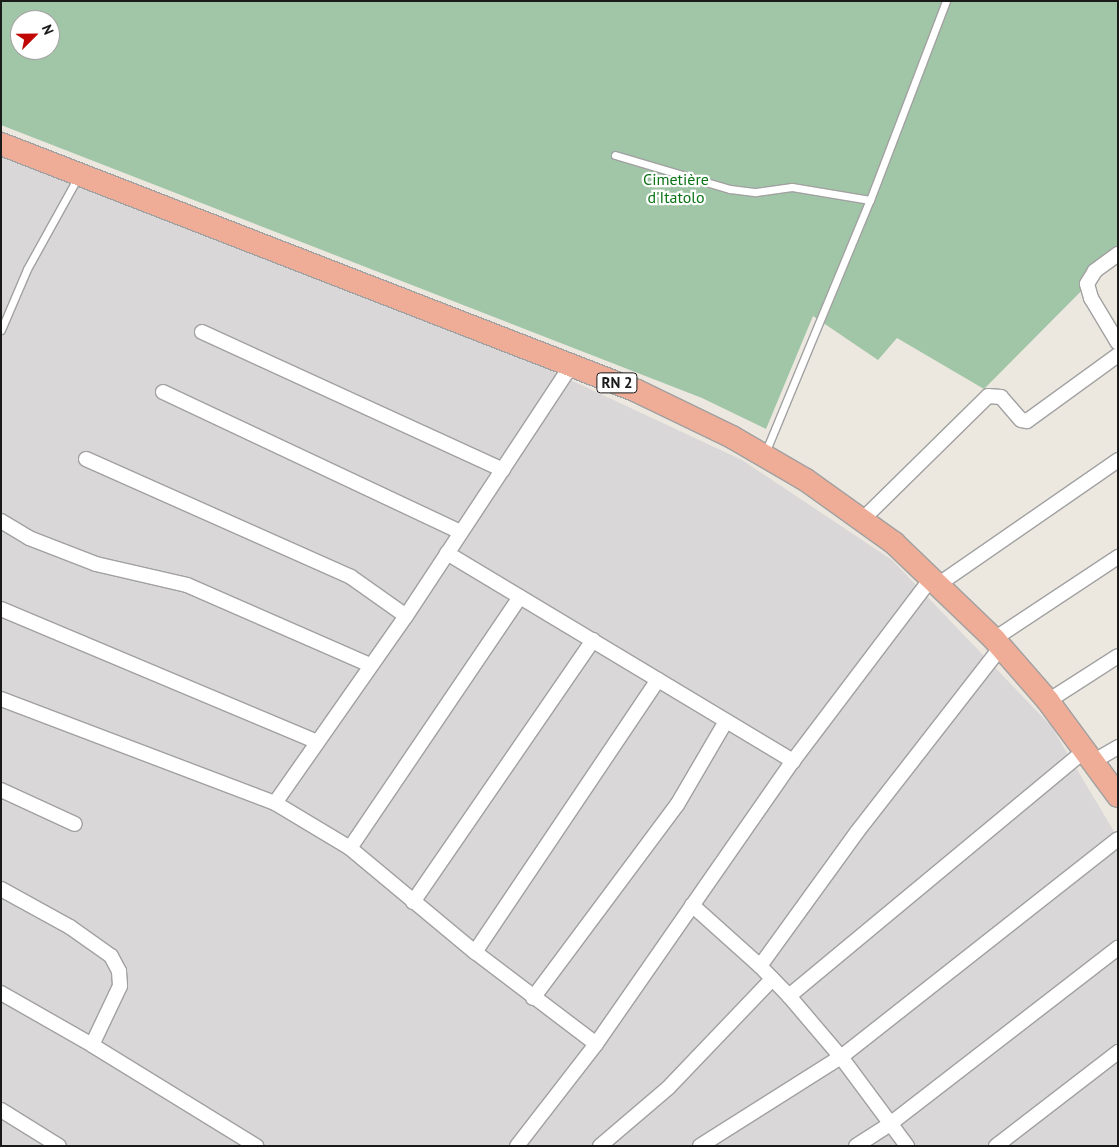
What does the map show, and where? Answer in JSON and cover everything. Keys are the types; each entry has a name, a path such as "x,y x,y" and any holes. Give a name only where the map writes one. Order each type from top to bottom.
{"highway":[{"name":"RN 2","path":"1,144 80,172 670,405 764,455 863,519 935,580 998,643 1048,701 1118,796"}],"street":[{"path":"1118,254 1095,271 1088,284 1088,291 1118,343"},
{"path":"202,332 503,470"},
{"path":"863,519 988,396 1001,398 1021,420 1027,421 1118,355"},
{"path":"275,803 406,616 571,366"},
{"path":"163,392 461,532"},
{"path":"86,458 350,578 406,616"},
{"path":"517,1146 596,1044 793,761 935,580 1118,460"},
{"path":"1,520 29,538 96,564 187,585 370,665"},
{"path":"447,553 793,761"},
{"path":"760,966 998,643 1118,557"},
{"path":"350,848 520,597"},
{"path":"1,609 317,742"},
{"path":"413,902 593,640"},
{"path":"1048,701 1118,656"},
{"path":"475,952 658,680"},
{"path":"1,700 275,803 350,848 475,952 533,998 596,1044"},
{"path":"533,998 677,805 726,721"},
{"path":"789,996 1090,756 1118,747"},
{"path":"1,790 75,824"},
{"path":"700,1146 841,1057 1118,838"},
{"path":"1,889 70,927 111,956 118,971 120,986 92,1045"},
{"path":"692,905 760,966 789,996 841,1057 908,1146"},
{"path":"856,1146 890,1124 1118,948"},
{"path":"600,1146 668,1088 772,979"},
{"path":"1,993 92,1045 256,1146"},
{"path":"996,1146 1118,1052"},
{"path":"1,1110 59,1146"}],"lane":[{"path":"764,455 870,200 946,1"},
{"path":"615,155 730,189 756,192 792,187 870,200"},
{"path":"1,330 27,270 80,172"}],"shaded area":[{"path":"1,155 517,355 742,460 892,560 1051,726 1118,838 1118,1146 1,1146"}],"green space":[{"name":"Cimetière d'Itatolo","path":"1,1 1118,1 1118,254 984,389 897,338 878,360 813,316 766,429 702,398 1,125"}]}
